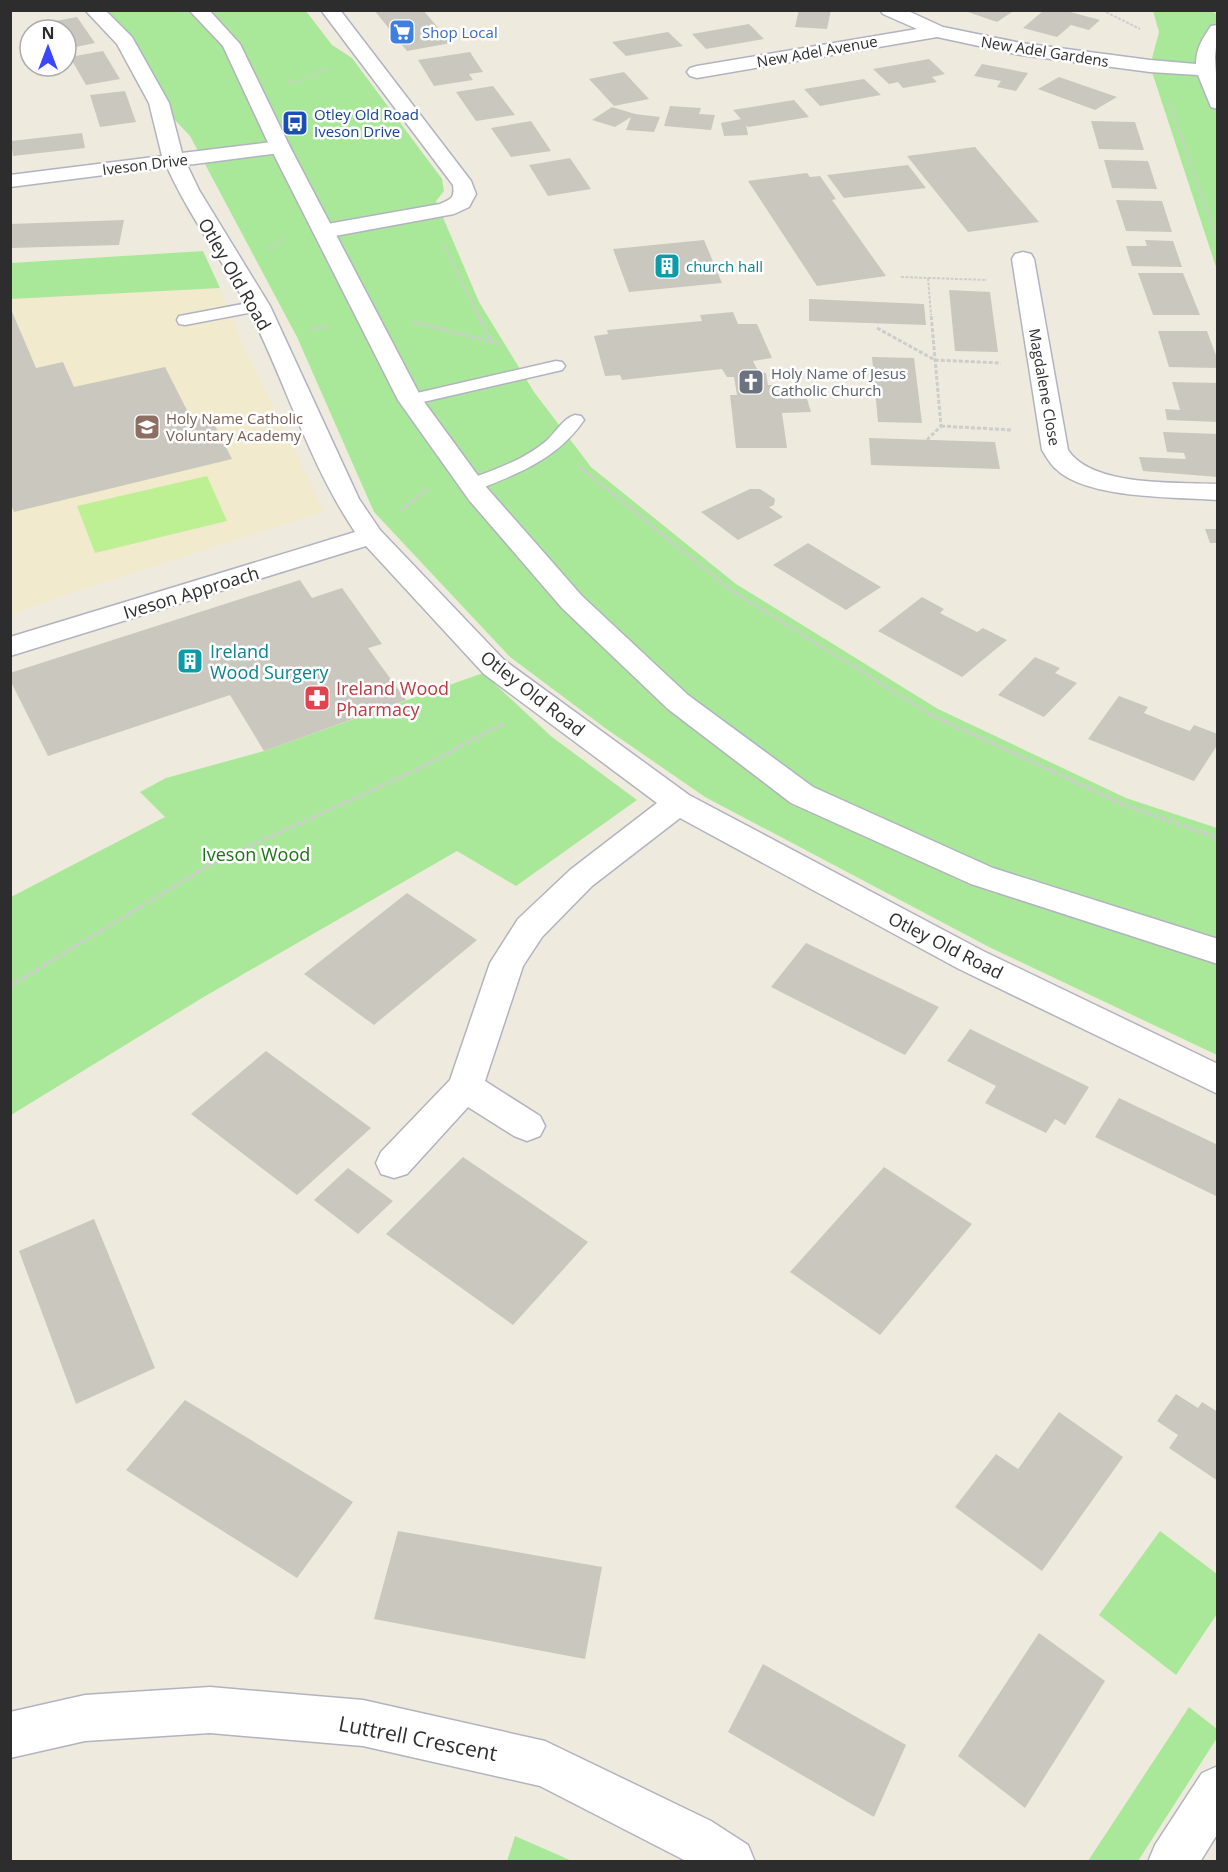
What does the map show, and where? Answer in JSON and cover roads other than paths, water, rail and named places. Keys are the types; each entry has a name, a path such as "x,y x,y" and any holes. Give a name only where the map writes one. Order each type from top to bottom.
{"street":[{"name":"Otley Old Road","path":"94,10 125,41 159,103 174,160 207,225 258,306 346,499 370,536 494,667 678,803 971,960 1218,1080"},
{"path":"198,10 231,44 280,147 410,400 464,475 572,602 678,702 801,795 982,876 1218,952"},
{"path":"319,221 446,209 460,202 465,194 464,185 330,10"},
{"name":"New Adel Gardens","path":"889,10 937,31 1020,49 1205,70"},
{"path":"1218,30 1209,41 1205,53 1205,70 1218,103"},
{"name":"New Adel Avenue","path":"697,72 937,31"},
{"name":"Iveson Drive","path":"10,181 280,147"},
{"name":"Magdalene Close","path":"1025,270 1055,450 1066,465 1084,476 1111,484 1218,492"},
{"name":"Iveson Approach","path":"10,647 370,536"},
{"path":"394,1163 465,1087 507,963 530,928 580,878 678,803"},
{"path":"465,1087 527,1126"},
{"name":"Luttrell Crescent","path":"10,1736 85,1719 210,1710 363,1724 545,1764 694,1838 731,1862"},
{"path":"1172,1862 1218,1789"}],"lane":[{"path":"185,320 258,306"},
{"path":"410,400 556,366"},
{"path":"464,475 532,461 559,441 575,420"}],"place":[{"name":"Shop Local","path":"402,32"},
{"name":"Otley Old Road Iveson Drive","path":"295,123"},
{"name":"church hall","path":"667,266"},
{"name":"Holy Name of Jesus Catholic Church","path":"751,382"},
{"name":"Holy Name Catholic Voluntary Academy","path":"147,427"},
{"name":"Ireland Wood Surgery","path":"190,661"},
{"name":"Ireland Wood Pharmacy","path":"317,698"}],"park label":[{"name":"Iveson Wood","path":"256,854"}]}
